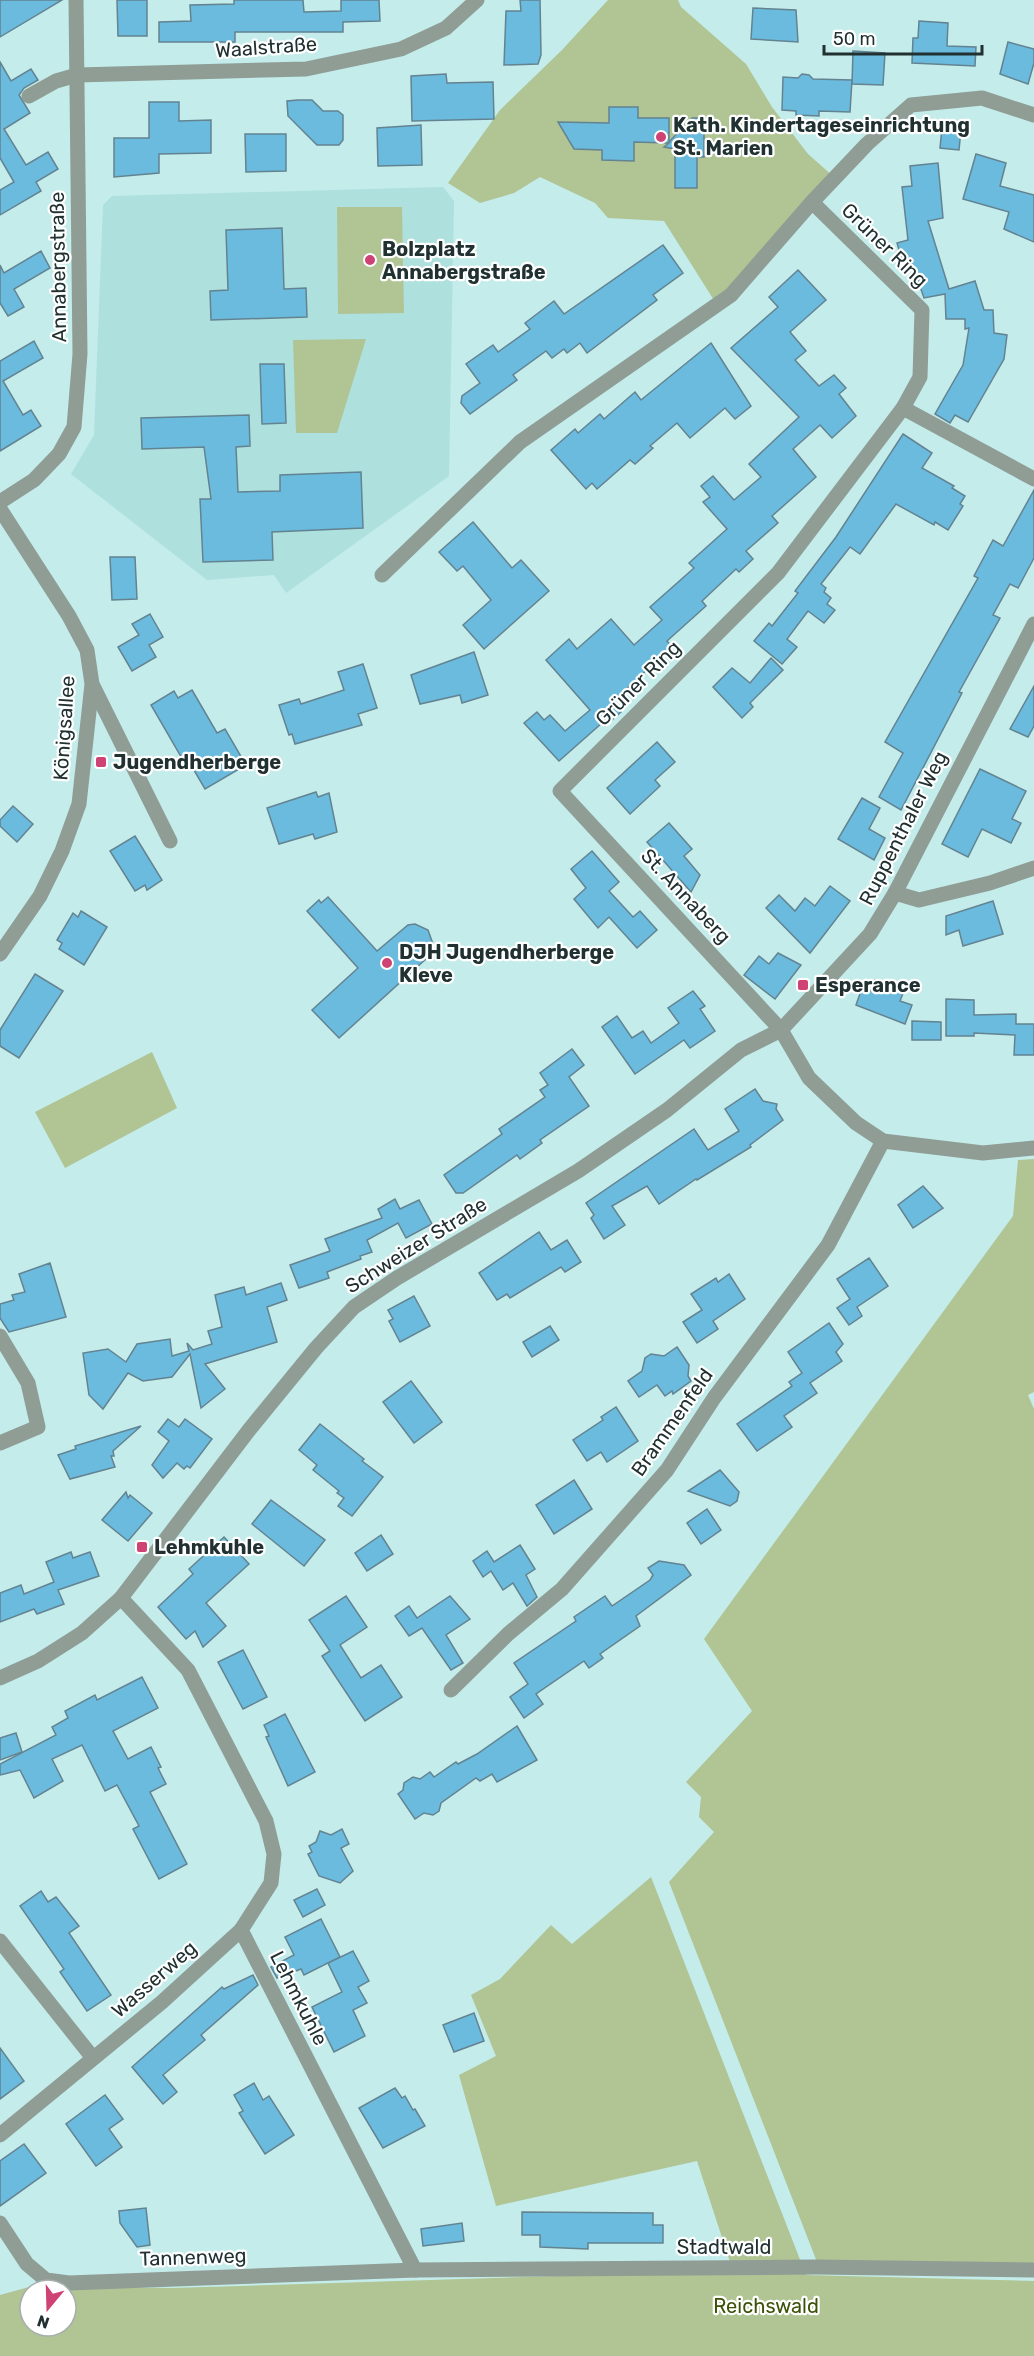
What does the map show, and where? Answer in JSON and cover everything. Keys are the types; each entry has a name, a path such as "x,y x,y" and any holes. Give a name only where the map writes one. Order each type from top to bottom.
{"street":[{"name":"Annabergstraße","path":"0,502 34,480 59,454 74,427 80,354 76,0"},
{"name":"Waalstraße","path":"29,96 56,81 77,75 306,69 400,49 446,27 477,0"},
{"path":"812,202 867,144 911,105 982,98 1034,115"},
{"name":"Grüner Ring","path":"382,575 520,442 731,295 812,202 922,310 920,377 903,408 778,573 560,791"},
{"path":"903,408 1034,479"},
{"name":"Königsallee","path":"0,509 69,616 87,650 92,684 80,804 62,851 40,896 0,954"},
{"name":"Ruppenthaler Weg","path":"781,1030 870,934 895,893 1034,624"},
{"path":"92,684 170,841"},
{"name":"St. Annaberg","path":"560,791 781,1030"},
{"path":"895,893 919,900 990,883 1034,868"},
{"path":"781,1030 809,1078 856,1122 883,1141 983,1153 1034,1149"},
{"name":"Schweizer Straße","path":"0,1678 38,1661 82,1633 121,1598 249,1430 316,1348 354,1307 397,1278 578,1172 667,1110 741,1050 781,1030"},
{"name":"Brammenfeld","path":"451,1690 508,1634 562,1589 667,1470 740,1362 828,1245 883,1141"},
{"path":"0,1336 28,1383 38,1427 0,1443"},
{"path":"121,1598 188,1670 266,1821 274,1854 271,1882 241,1930"},
{"name":"Wasserweg","path":"0,2135 162,2002 241,1930"},
{"name":"Lehmkuhle","path":"241,1930 415,2270"},
{"path":"0,1941 93,2058"},
{"name":"Tannenweg","path":"0,2223 27,2264 46,2280 69,2283 415,2270"},
{"name":"Stadtwald","path":"415,2270 804,2267 1034,2270"}],"shaded area":[{"path":"443,187 454,201 449,476 286,593 274,575 207,580 71,474 94,435 103,205 112,196"}],"green space":[{"path":"608,0 678,0 681,7 746,64 772,107 808,154 834,177 717,305 664,221 608,218 595,203 540,177 514,193 480,203 448,183 500,110 562,50"},
{"name":"Bolzplatz Annabergstraße","path":"337,207 402,207 404,313 338,314"},
{"path":"366,339 337,433 296,433 293,340"},
{"path":"152,1052 177,1108 65,1168 35,1112"},
{"path":"1034,1159 1034,1392 1028,1395 1034,1409 1034,2263 817,2262 669,1882 714,1832 699,1817 701,1797 686,1782 752,1711 704,1639 1013,1216 1018,1160"},
{"name":"Reichswald","path":"651,1877 806,2275 1034,2281 1034,2356 0,2356 0,2295 18,2290 18,2338 78,2338 78,2287 173,2288 592,2275 730,2262 697,2161 496,2206 459,2075 496,2056 471,1995 500,1979 551,1925 572,1944"}],"building":[{"path":"0,0 62,0 0,37"},
{"path":"117,0 147,0 147,36 118,36"},
{"path":"234,0 303,0 304,12 341,11 341,0 379,0 380,21 343,22 343,32 235,32 235,42 159,42 159,22 191,21 190,5 234,4"},
{"path":"520,0 540,0 541,55 538,64 504,65 506,11 521,11"},
{"path":"753,8 796,10 798,42 751,39"},
{"path":"919,21 948,23 947,46 976,47 975,66 912,63 913,38 918,38"},
{"path":"1008,42 1034,49 1034,63 1028,84 1000,74"},
{"path":"853,51 885,53 883,85 852,84"},
{"path":"0,62 11,81 31,69 38,80 24,88 19,95 30,113 4,129 26,165 48,152 58,169 36,182 41,191 0,215 0,190 14,182 0,158"},
{"path":"446,74 447,83 493,82 494,119 412,121 411,76"},
{"path":"802,74 809,75 813,79 852,80 850,112 819,111 819,116 796,115 796,111 782,110 783,77 798,78"},
{"path":"312,100 323,111 338,111 343,115 343,140 339,145 317,145 288,116 287,101"},
{"path":"149,102 179,102 179,121 211,120 211,153 159,154 159,173 114,177 114,138 149,138"},
{"path":"609,107 638,107 638,118 669,118 669,142 692,118 704,118 704,157 697,157 697,188 675,188 675,149 664,147 669,143 634,142 634,161 602,160 602,150 574,149 558,122 609,123"},
{"path":"421,125 422,165 378,166 377,128"},
{"path":"942,128 961,130 959,150 940,148"},
{"path":"245,134 286,134 286,171 246,172"},
{"path":"976,154 1006,163 1000,186 1034,195 1034,242 1004,229 1009,212 963,199"},
{"path":"938,163 943,218 928,221 949,289 975,281 984,310 993,310 994,333 1007,335 1004,359 968,422 955,415 950,423 935,414 963,365 969,328 965,329 965,319 946,319 945,294 924,298 910,258 902,260 897,243 908,240 902,187 912,186 910,166"},
{"path":"282,228 284,289 306,288 307,317 211,320 210,291 228,290 226,230"},
{"path":"663,245 683,273 653,295 657,300 587,353 580,343 567,353 564,349 552,358 546,351 513,375 517,380 470,414 461,403 462,396 480,383 466,364 493,345 498,352 530,329 525,323 554,301 564,314"},
{"path":"41,251 50,268 14,289 24,307 8,316 0,303 0,265 4,273"},
{"path":"798,270 826,300 790,332 806,351 795,360 819,386 834,375 846,388 839,394 856,416 832,438 820,425 793,449 816,477 772,516 778,523 746,551 753,559 739,572 736,569 702,601 706,606 667,641 672,647 612,702 621,712 605,726 602,723 559,761 524,723 537,712 544,720 550,715 565,731 590,710 546,660 569,639 577,649 611,619 634,645 662,620 650,607 694,568 689,563 727,529 703,502 710,497 701,486 713,476 734,500 761,477 749,464 799,417 731,348 778,307 769,297"},
{"path":"34,341 43,358 3,381 23,415 31,410 41,426 0,451 0,361"},
{"path":"711,343 751,406 735,419 725,408 690,438 677,423 650,446 653,448 635,464 630,460 597,489 592,483 586,489 551,450 575,429 578,433 600,414 604,419 635,392 641,400"},
{"path":"260,364 284,364 286,423 262,424"},
{"path":"249,415 250,446 236,447 238,492 280,491 280,475 361,472 363,528 272,532 273,560 203,562 200,499 211,499 204,447 142,449 141,418"},
{"path":"903,434 932,453 922,468 954,486 952,488 965,496 960,504 963,506 948,530 896,504 860,554 850,547 821,584 826,588 824,592 831,598 827,604 835,610 824,623 808,611 787,639 797,647 782,664 754,641 769,623 772,626 798,593 795,591 836,537"},
{"path":"1034,490 1034,558 1018,588 1010,584 993,615 1000,618 959,692 962,693 901,810 879,797 903,753 885,742 978,578 974,576 993,540 1003,546"},
{"path":"473,522 512,568 521,560 549,591 484,649 463,625 491,600 463,566 457,571 439,552"},
{"path":"110,557 135,557 137,599 112,600"},
{"path":"150,614 163,637 149,645 156,657 132,671 118,647 139,635 132,624"},
{"path":"474,652 488,695 462,703 460,695 420,704 411,675"},
{"path":"771,658 783,670 750,703 753,707 742,718 713,687 732,668 750,683"},
{"path":"363,664 377,708 358,714 362,725 295,744 292,734 289,735 279,705 299,699 301,704 344,690 338,672"},
{"path":"1034,686 1034,726 1028,737 1010,729"},
{"path":"192,690 217,733 225,729 246,765 205,789 191,765 187,767 151,705 174,691 178,698"},
{"path":"657,742 675,762 655,780 660,786 630,814 607,788"},
{"path":"980,769 1026,791 1012,819 1021,823 1011,843 982,829 968,857 942,844"},
{"path":"316,792 318,797 329,793 337,832 315,839 313,834 279,844 267,808"},
{"path":"862,798 880,808 869,829 885,838 874,860 838,839"},
{"path":"13,806 33,824 17,842 0,826 0,820"},
{"path":"669,823 692,849 684,856 700,875 691,892 647,842"},
{"path":"135,836 162,880 147,890 145,885 135,891 110,851"},
{"path":"592,851 619,882 609,891 633,917 640,911 657,930 637,948 609,917 598,928 574,899 586,888 571,869"},
{"path":"830,886 850,901 810,953 766,908 779,895 795,911 805,898 815,906"},
{"name":"DJH Jugendherberge Kleve","path":"328,897 377,951 408,925 415,924 428,930 433,944 428,957 339,1038 312,1010 358,968 307,911 319,900 321,903"},
{"path":"993,901 1003,934 963,946 959,930 946,935 946,916"},
{"path":"81,911 107,927 84,965 59,949 62,943 57,940 73,913 78,917"},
{"path":"778,953 801,965 775,999 744,975 759,956 769,964"},
{"path":"35,974 63,991 19,1058 0,1046 0,1030"},
{"path":"875,980 904,991 900,1001 912,1005 905,1024 856,1005 862,988 871,991"},
{"path":"693,991 705,1006 700,1009 715,1031 690,1048 684,1040 635,1074 602,1027 617,1016 632,1038 643,1031 651,1043 679,1023 668,1008"},
{"path":"946,999 974,1000 974,1015 1016,1014 1016,1024 1034,1024 1034,1055 1014,1055 1015,1035 974,1033 974,1036 946,1036"},
{"path":"912,1021 941,1022 941,1040 912,1040"},
{"path":"572,1049 584,1065 569,1077 589,1106 540,1140 542,1143 520,1159 517,1155 463,1193 456,1193 444,1175 502,1134 499,1129 545,1097 540,1090 548,1085 540,1073"},
{"path":"755,1089 763,1101 777,1104 776,1109 783,1120 750,1145 751,1147 659,1204 647,1186 612,1206 625,1225 604,1239 591,1218 594,1215 586,1203 694,1129 708,1150 739,1131 725,1109"},
{"path":"923,1186 943,1208 913,1228 898,1205"},
{"path":"395,1199 400,1209 419,1200 432,1224 406,1238 398,1223 367,1240 372,1252 360,1256 361,1259 327,1272 329,1278 299,1288 290,1265 330,1251 325,1239 382,1218 378,1209"},
{"path":"539,1232 551,1250 567,1240 581,1262 565,1272 561,1267 510,1298 507,1294 497,1300 479,1273"},
{"path":"869,1258 888,1286 857,1307 862,1316 849,1325 837,1308 850,1299 837,1279"},
{"path":"50,1263 66,1317 9,1332 0,1318 0,1304 14,1300 12,1295 25,1292 19,1274"},
{"path":"729,1274 745,1299 713,1321 718,1329 697,1343 683,1322 702,1310 691,1294 716,1278 718,1282"},
{"path":"281,1283 287,1300 267,1307 277,1342 205,1364 225,1389 201,1408 190,1354 172,1377 143,1381 128,1373 103,1409 89,1395 83,1353 108,1349 126,1362 137,1344 170,1339 172,1356 189,1351 187,1343 193,1350 212,1344 208,1331 222,1327 215,1295 244,1287 246,1295"},
{"path":"414,1296 430,1326 400,1342 389,1321 393,1319 388,1310"},
{"path":"829,1323 843,1344 836,1352 842,1361 810,1383 817,1393 784,1416 792,1427 757,1451 737,1424 792,1386 789,1382 802,1373 788,1352"},
{"path":"550,1326 559,1340 532,1357 523,1342"},
{"path":"677,1347 689,1365 688,1376 691,1381 673,1394 672,1391 665,1396 657,1385 639,1397 628,1381 642,1371 645,1358 651,1354 664,1356"},
{"path":"411,1381 442,1422 414,1443 383,1402"},
{"path":"616,1407 638,1441 607,1462 601,1452 587,1461 573,1440 603,1420 601,1417"},
{"path":"168,1419 179,1427 185,1419 212,1439 190,1468 187,1466 184,1469 177,1463 163,1478 152,1465 169,1441 158,1432"},
{"path":"320,1424 383,1477 352,1516 338,1506 344,1498 337,1493 339,1491 313,1470 317,1465 299,1450"},
{"path":"141,1426 113,1451 114,1456 111,1456 115,1467 70,1479 58,1455 76,1449 75,1446"},
{"path":"720,1470 739,1492 737,1501 730,1506 688,1491"},
{"path":"574,1480 592,1509 554,1534 536,1505"},
{"path":"126,1492 128,1498 130,1495 152,1513 128,1541 102,1520"},
{"path":"271,1500 325,1540 304,1566 252,1524"},
{"path":"707,1509 721,1530 701,1544 687,1523"},
{"path":"381,1535 393,1554 367,1571 355,1553"},
{"path":"224,1537 249,1564 206,1603 226,1626 203,1647 195,1631 186,1639 158,1607 193,1574 189,1569"},
{"path":"520,1545 535,1569 526,1575 537,1597 527,1606 513,1583 503,1590 491,1571 483,1577 473,1561 487,1551 494,1562"},
{"path":"71,1552 73,1558 90,1552 99,1576 58,1590 64,1604 37,1614 34,1609 0,1622 0,1593 21,1585 24,1594 54,1582 46,1562"},
{"path":"659,1561 684,1565 691,1575 636,1616 640,1626 600,1654 603,1658 589,1668 584,1661 536,1694 543,1704 524,1718 510,1697 528,1684 514,1663 576,1621 574,1617 605,1596 612,1606 650,1580 653,1575 648,1568"},
{"path":"346,1596 367,1627 340,1645 361,1678 381,1665 402,1697 365,1721 322,1656 330,1651 309,1620"},
{"path":"450,1596 470,1619 446,1635 463,1663 451,1670 422,1628 409,1636 395,1616 409,1606 417,1618"},
{"path":"243,1650 267,1697 243,1709 218,1662"},
{"path":"142,1677 158,1708 113,1731 128,1759 151,1747 161,1767 158,1768 166,1784 150,1792 187,1864 159,1879 133,1829 139,1826 117,1785 105,1791 82,1745 52,1759 63,1781 34,1798 20,1770 0,1775 0,1764 56,1735 52,1727 68,1718 65,1711 95,1695 97,1700"},
{"path":"285,1714 315,1772 288,1786 266,1737 269,1736 264,1725"},
{"path":"517,1726 537,1760 497,1782 492,1774 480,1781 476,1778 441,1803 439,1811 433,1815 424,1813 415,1819 398,1794 403,1790 404,1783 413,1777 420,1779 430,1772 434,1777 456,1762 458,1764 477,1754"},
{"path":"16,1733 22,1752 0,1760 0,1738"},
{"path":"342,1829 349,1844 341,1848 353,1871 340,1883 319,1876 308,1854 312,1852 309,1846 316,1842 320,1831 331,1835"},
{"path":"317,1889 325,1905 303,1917 294,1900"},
{"path":"41,1891 48,1902 56,1897 79,1926 69,1933 111,1995 87,2011 60,1972 64,1969 20,1906"},
{"path":"321,1919 340,1957 304,1975 301,1969 277,1978 271,1967 294,1955 285,1937"},
{"path":"353,1951 369,1981 358,1987 367,2003 353,2010 365,2036 334,2052 312,2007 342,1992 328,1963"},
{"path":"253,1975 258,1985 201,2035 205,2040 163,2075 177,2092 163,2104 132,2067 222,1987 224,1989"},
{"path":"474,2013 484,2041 454,2052 443,2025"},
{"path":"0,2048 24,2081 0,2099"},
{"path":"254,2083 263,2100 269,2096 294,2135 265,2154 239,2113 243,2111 234,2095"},
{"path":"395,2088 402,2098 405,2096 425,2126 383,2148 359,2108"},
{"path":"105,2095 123,2119 109,2129 122,2147 96,2166 66,2124"},
{"path":"24,2144 46,2173 0,2206 0,2161"},
{"path":"146,2208 150,2245 137,2247 120,2223 119,2211"},
{"path":"522,2212 653,2213 653,2225 663,2225 663,2243 588,2243 588,2249 540,2247 540,2235 522,2235"},
{"path":"462,2223 464,2241 423,2246 421,2229"}],"place":[{"name":"Kath. Kindertageseinrichtung St. Marien","path":"661,137"},
{"name":"Bolzplatz Annabergstraße","path":"370,260"},
{"name":"Jugendherberge","path":"101,762"},
{"name":"DJH Jugendherberge Kleve","path":"387,963"},
{"name":"Esperance","path":"803,985"},
{"name":"Lehmkuhle","path":"142,1547"}]}
